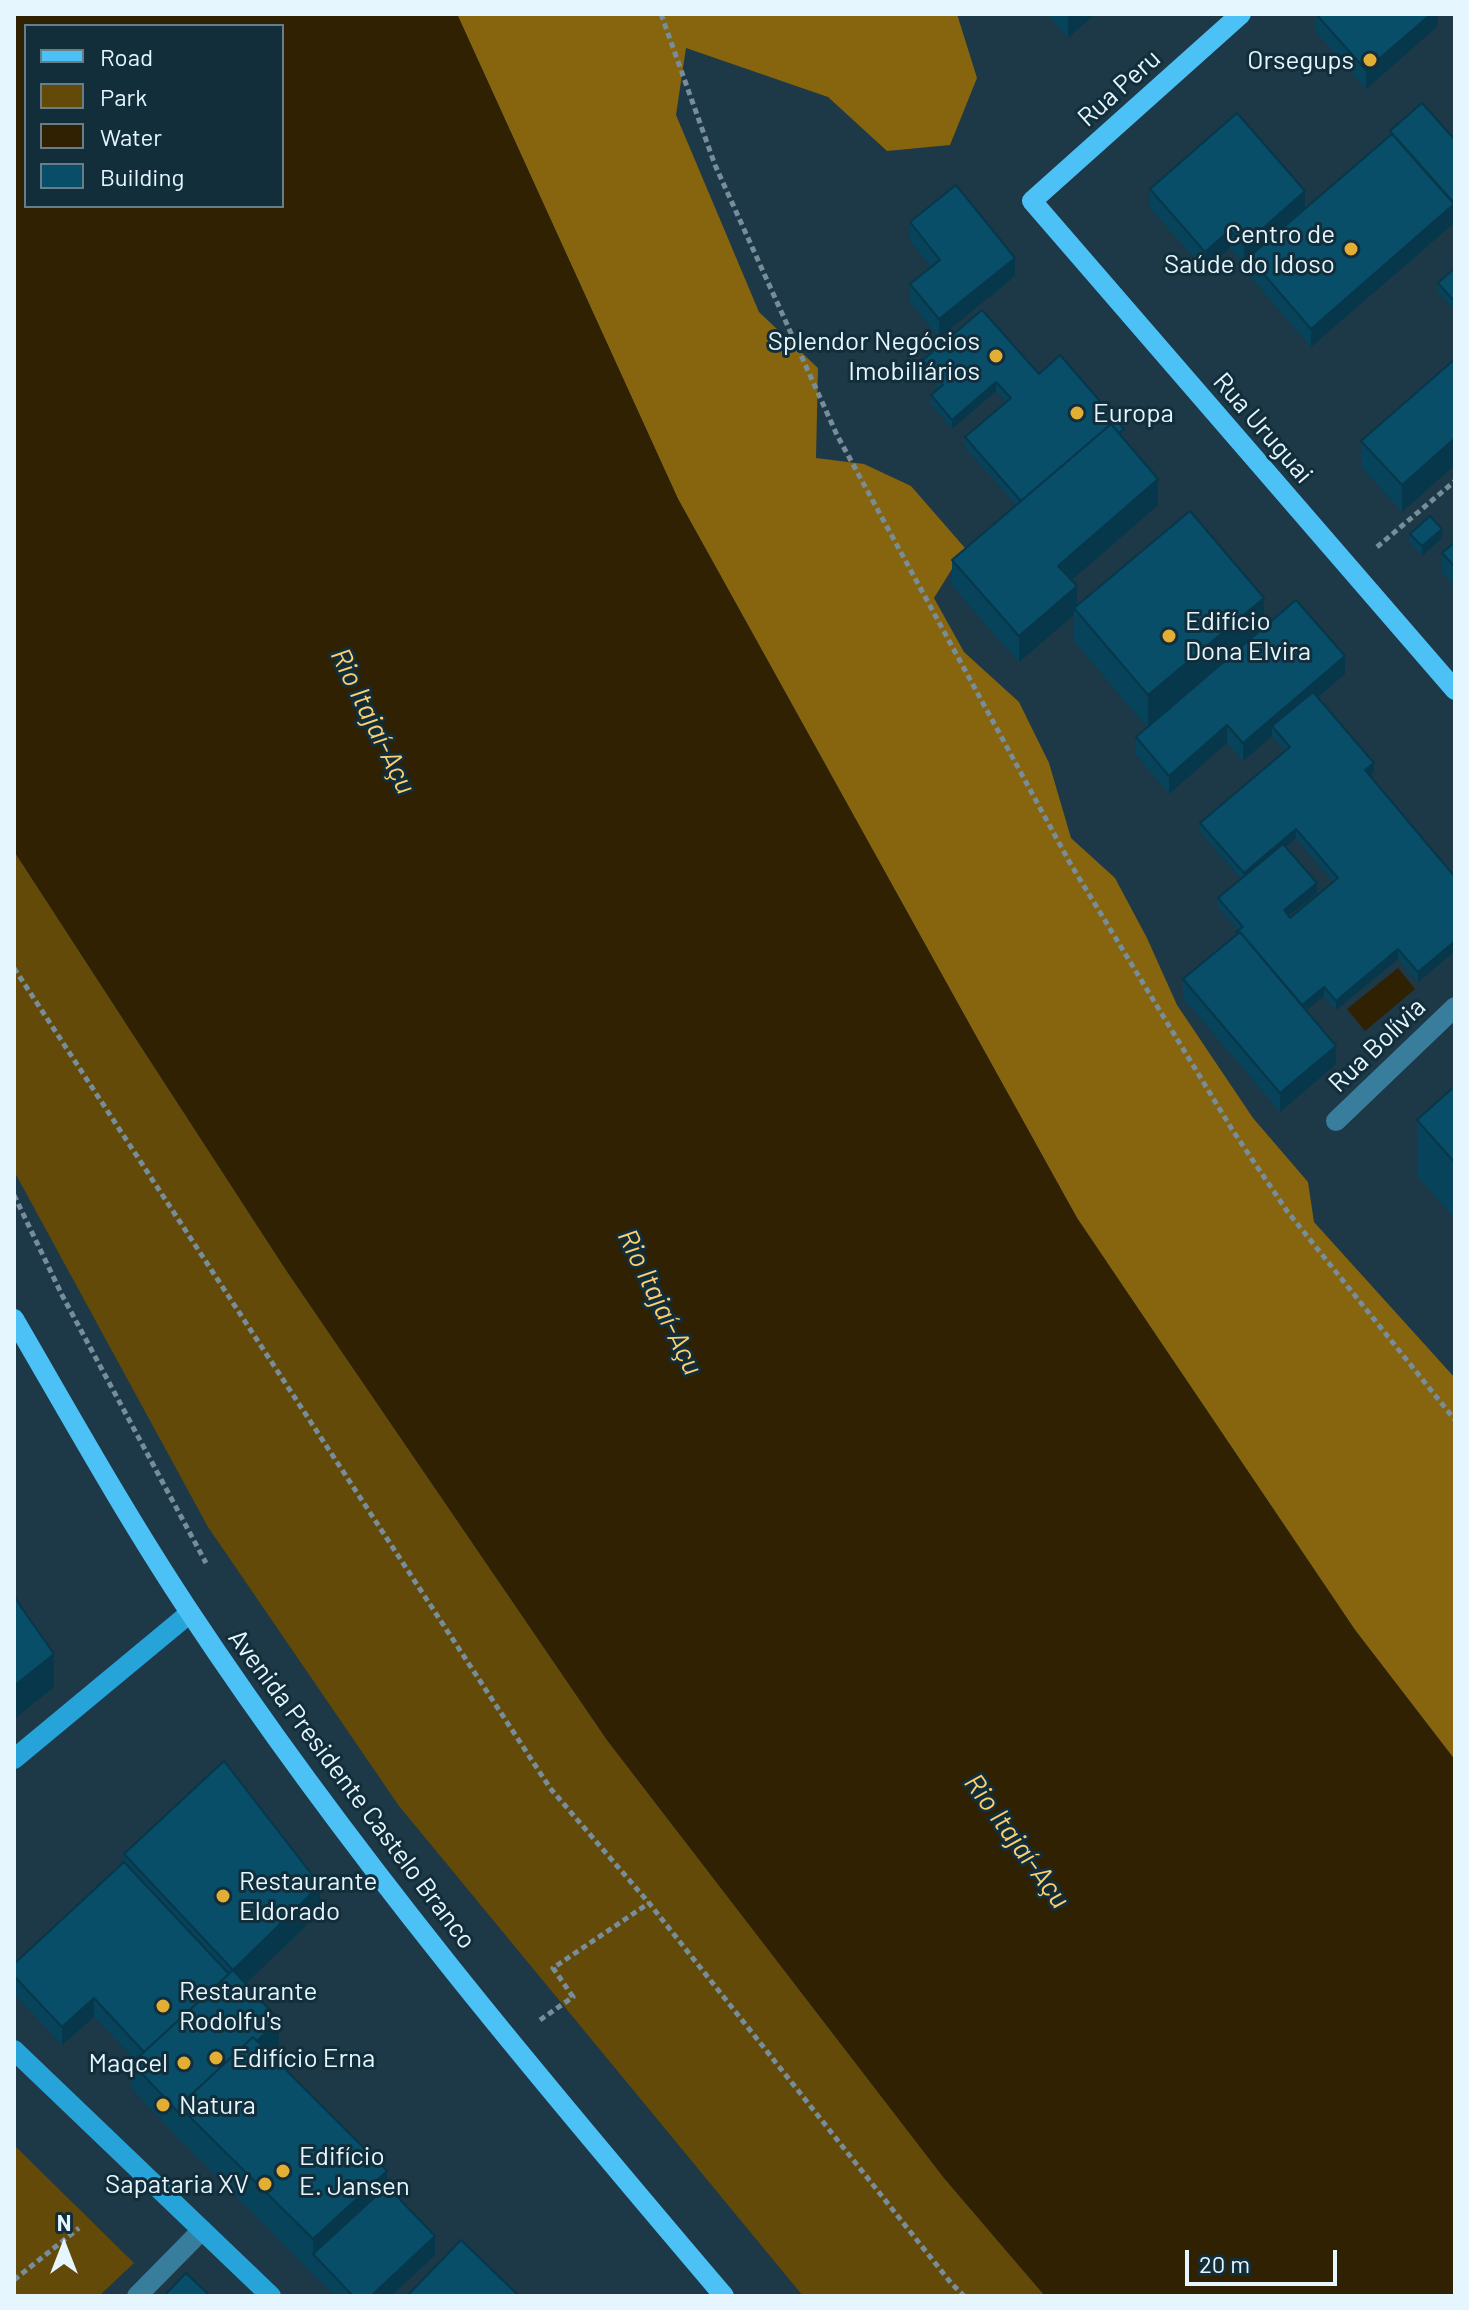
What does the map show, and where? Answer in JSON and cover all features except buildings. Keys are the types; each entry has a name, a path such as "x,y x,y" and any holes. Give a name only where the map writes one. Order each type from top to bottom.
{"main road":[{"name":"Rua Peru","path":"1032,201 1241,14"},
{"name":"Rua Uruguai","path":"1032,201 1455,690"},
{"name":"Avenida Presidente Castelo Branco","path":"14,1319 125,1513 190,1613 389,1891 724,2296"}],"street":[{"name":"Rua Bolívia","path":"1336,1121 1455,1007"},
{"path":"14,1759 190,1613"},
{"path":"14,2050 271,2296"},
{"path":"137,2296 202,2230"}],"path":[{"path":"661,14 715,165 837,435 1070,863 1233,1131 1287,1211 1455,1420"},
{"path":"1351,569 1455,481"},
{"path":"14,968 550,1788 649,1903 964,2296"},
{"path":"14,1195 62,1295 207,1566"},
{"path":"534,2023 573,1997 553,1968 649,1903"},
{"path":"14,2280 79,2228"}],"green space":[{"path":"14,851 286,1270 607,1740 944,2178 1045,2296 803,2296 399,1806 208,1527 14,1171"},
{"path":"14,2145 134,2263 99,2296 14,2296"}],"shaded area":[{"path":"457,14 957,14 977,78 950,145 887,151 828,97 686,48 676,115 759,312 818,368 816,458 864,464 911,486 965,548 934,598 964,652 1019,702 1049,763 1071,838 1115,878 1147,938 1177,1005 1253,1118 1308,1182 1314,1222 1455,1378 1455,1760 1355,1630 1077,1218 678,499"}],"water":[{"name":"Rio Itajaí-Açu","path":"14,14 457,14 678,499 1077,1218 1355,1630 1455,1760 1455,2296 1045,2296 944,2178 607,1740 286,1270 14,851"},
{"path":"1398,968 1415,989 1365,1031 1347,1009"}],"place":[{"name":"Orsegups","path":"1370,60"},
{"name":"Centro de Saúde do Idoso","path":"1351,249"},
{"name":"Splendor Negócios Imobiliários","path":"996,356"},
{"name":"Europa","path":"1077,413"},
{"name":"Edifício Dona Elvira","path":"1169,636"},
{"name":"Restaurante Eldorado","path":"223,1896"},
{"name":"Restaurante Rodolfu's","path":"163,2006"},
{"name":"Edifício Erna","path":"216,2058"},
{"name":"Maqcel","path":"184,2063"},
{"name":"Natura","path":"163,2105"},
{"name":"Edifício E. Jansen","path":"283,2171"},
{"name":"Sapataria XV","path":"265,2184"}]}
